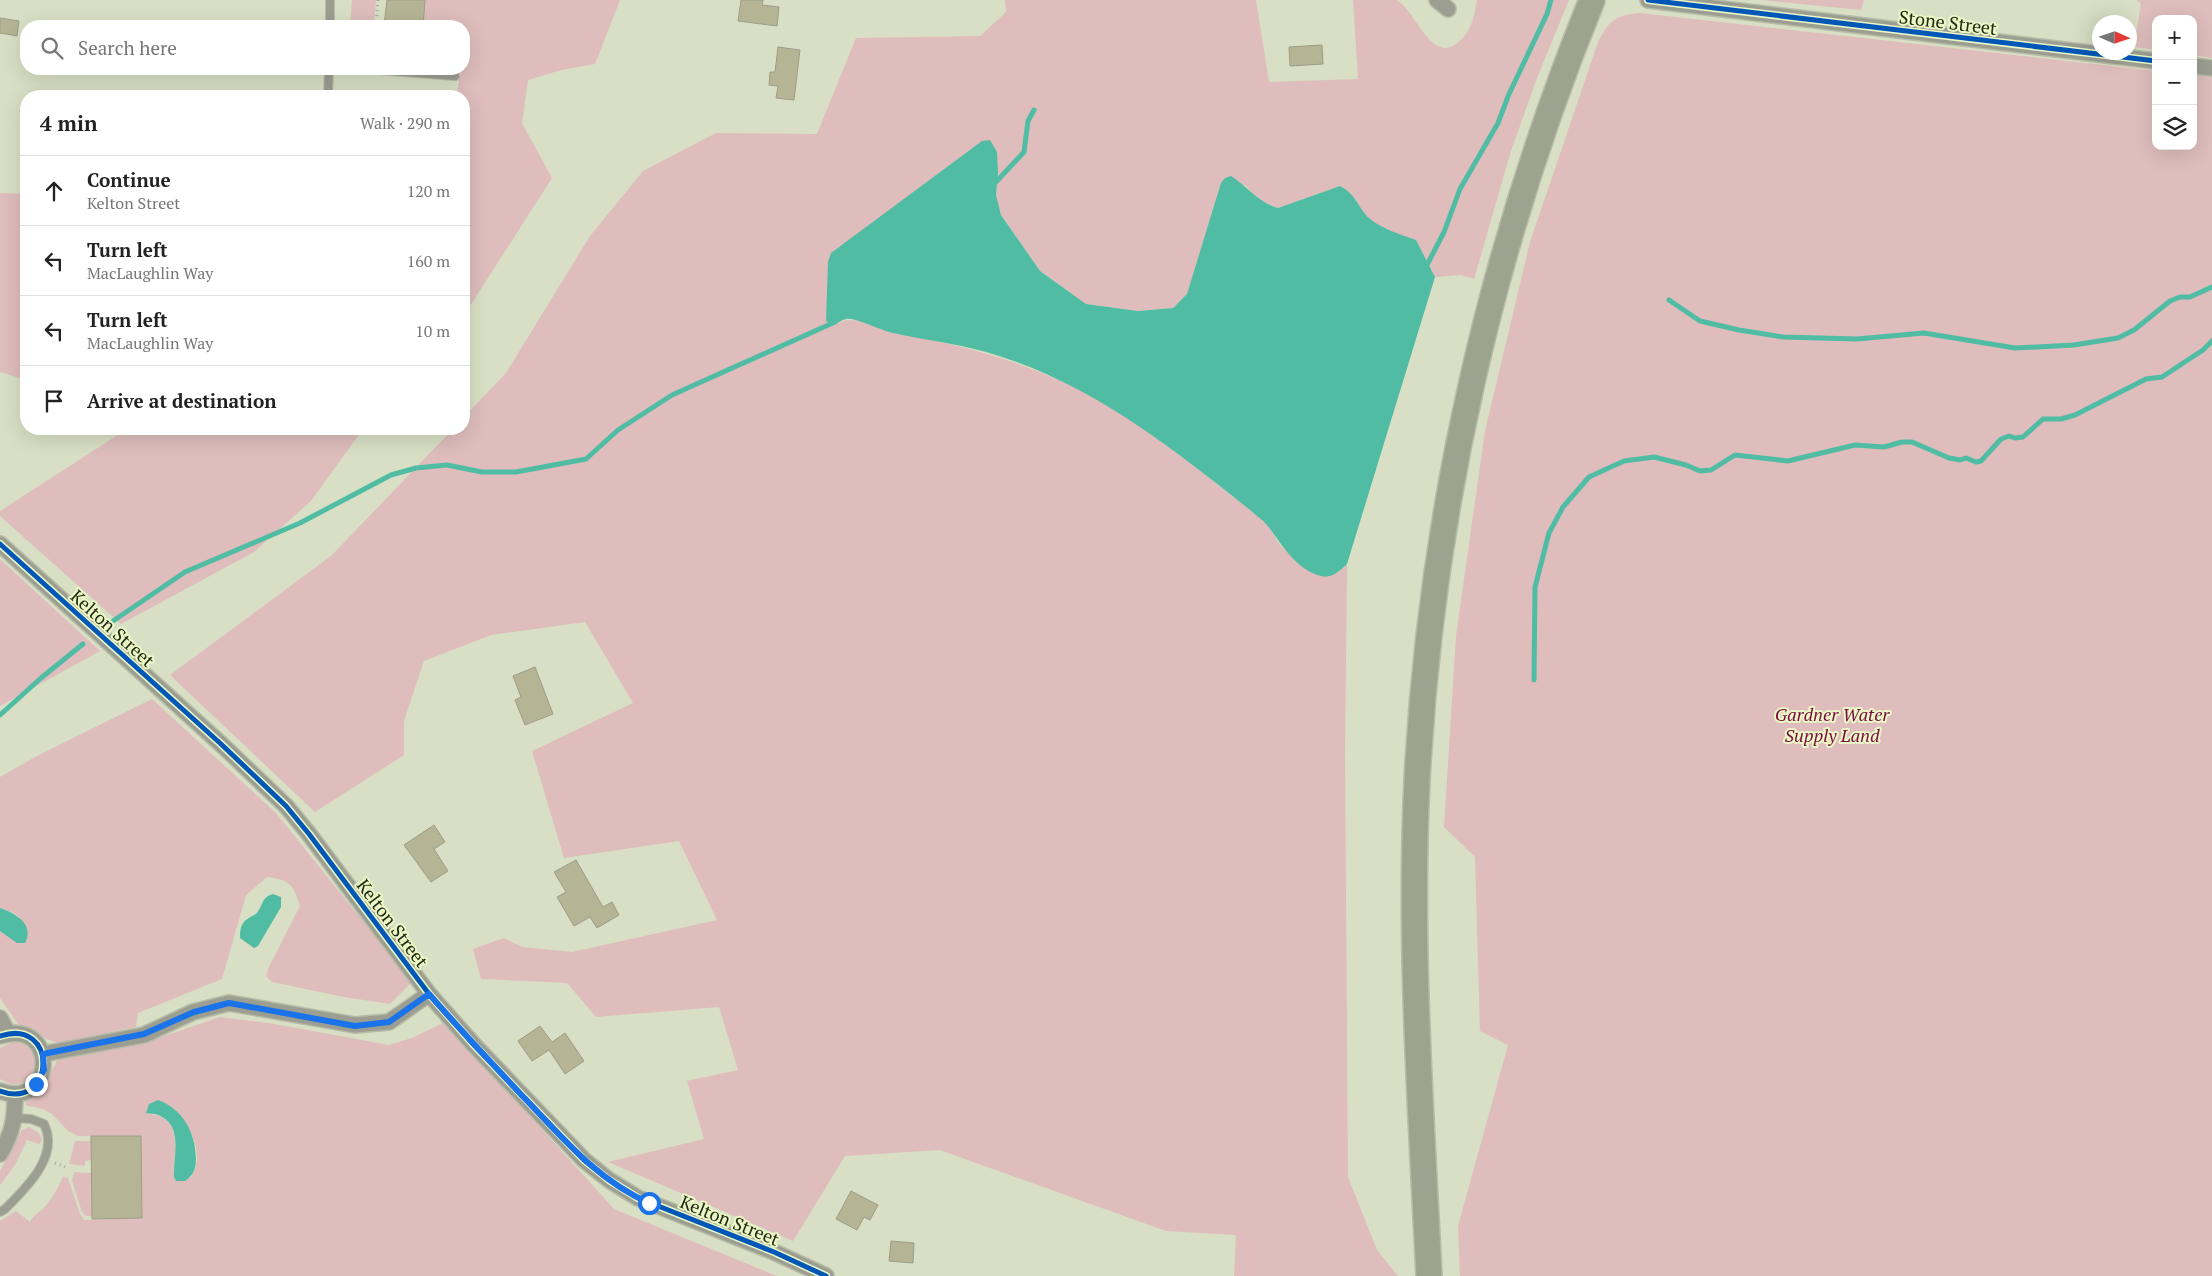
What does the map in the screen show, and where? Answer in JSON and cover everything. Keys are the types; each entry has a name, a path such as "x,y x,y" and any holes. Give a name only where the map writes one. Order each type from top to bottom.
{"highway":[{"path":"1429,1276 1415,980 1415,849 1420,727 1434,595 1454,468 1488,311 1530,171 1592,0"}],"street":[{"name":"Stone Street","path":"1648,0 2152,61"},
{"path":"2197,66 2212,68"},
{"name":"Kelton Street","path":"0,544 222,744 286,806 310,834 429,994 474,1045 584,1160 609,1180 638,1198 774,1252 826,1276"},
{"path":"43,1054 144,1034 194,1012 229,1003 355,1026 389,1022 429,994"},
{"path":"0,1018 4,1034 26,1035 39,1046 43,1054 44,1070 41,1078 30,1089 8,1093 16,1118 0,1154"}],"lane":[{"path":"330,0 330,20"},
{"path":"328,90 329,75"},
{"path":"442,75 455,76"},
{"path":"0,1212 6,1210 32,1180 49,1145 49,1134 44,1124 31,1119 16,1118"}],"path":[{"path":"376,20 378,0"}],"green space":[{"path":"352,0 376,0 374,20 350,20"},
{"path":"425,0 620,0 595,64 561,70 528,80 522,123 552,178 470,306 470,90 458,90 459,75 470,75 470,20 423,20"},
{"path":"1005,0 1256,0 1269,82 1358,79 1353,0 1396,0 1409,12 1430,40 1438,46 1447,48 1456,44 1465,35 1473,19 1477,0 1569,0 1537,78 1511,151 1474,279 1461,275 1435,277 1416,240 1383,227 1370,219 1352,195 1340,186 1278,208 1264,202 1245,185 1221,183 1187,295 1173,308 1138,311 1086,304 1040,271 1001,215 996,195 998,173 839,323 845,320 859,321 888,331 973,350 1044,374 1078,389 1144,428 1177,452 1263,520 1280,545 1292,554 1337,573 1347,564 1345,755 1348,1177 1377,1250 1398,1276 1234,1276 1236,1235 1166,1231 940,1150 845,1156 793,1241 608,1162 704,1139 687,1081 738,1070 719,1007 596,1017 567,983 481,979 473,949 504,938 522,947 572,952 717,920 679,841 564,858 532,751 633,703 585,622 491,635 424,661 404,721 404,755 315,812 170,675 331,556 447,435 470,435 470,411 506,373 590,236 643,171 716,133 817,134 856,38 980,36 1006,12"},
{"path":"1761,0 1864,0 1861,10"},
{"path":"2137,0 2212,0 2212,58 2197,56 2197,15 2152,15 2152,49 2137,47 2137,29 2141,4"},
{"name":"Gardner Water Supply Land","path":"1640,13 2152,71 2152,150 2197,150 2197,75 2212,77 2212,1276 1460,1276 1458,1226 1508,1045 1480,1031 1475,857 1444,827 1456,636 1485,431 1530,242 1598,42 1610,24 1624,15"},
{"path":"0,193 20,194 20,378 0,372"},
{"path":"118,435 359,435 311,501 254,552 121,624 0,516 0,511"},
{"path":"0,559 100,651 0,706"},
{"path":"152,699 276,813 412,982 390,1004 344,997 272,982 266,976 300,906 290,884 267,877 246,895 222,979 138,1013 136,1027 58,1043 18,1024 0,998 0,931 5,935 27,930 23,921 17,915 0,908 0,777 37,756"},
{"path":"220,1017 269,1023 389,1045 412,1038 445,1022 614,1209 777,1276 0,1276 0,1221 16,1211 30,1222 50,1201 63,1177 68,1178 80,1214 84,1220 142,1218 141,1136 78,1136 68,1131 52,1114 43,1109 25,1105 27,1100 43,1087 57,1061 68,1057 141,1044","holes":["168,1105 188,1128 196,1148 197,1159 195,1169 190,1178 174,1177 175,1137 168,1121 160,1116 148,1114"]},
{"path":"13,1042 26,1046 33,1053 36,1061 34,1070 29,1078 22,1083 12,1084 0,1079 0,1048"},
{"path":"29,1127 39,1133 42,1141 39,1144 27,1140 15,1165 0,1185 0,1171 22,1130"},
{"path":"75,1141 91,1141 91,1160 85,1161 85,1166 69,1164"},
{"path":"74,1172 91,1173 92,1216 86,1216 82,1212 72,1181"}],"water":[{"path":"990,140 997,152 996,195 1001,215 1040,271 1086,304 1138,311 1173,308 1187,294 1221,183 1225,178 1231,176 1259,198 1278,208 1340,186 1352,195 1370,219 1390,230 1416,240 1435,277 1347,564 1335,574 1325,577 1304,568 1296,562 1263,521 1219,485 1126,418 1059,380 986,352 893,333 850,319 844,319 833,325 826,321 828,262 831,253 982,141"},
{"path":"273,894 281,897 281,907 258,946 254,948 240,938 242,925 256,914 266,897"},
{"path":"0,908 22,920 27,930 25,943 17,943 0,931"},
{"path":"158,1100 167,1104 181,1115 193,1139 196,1165 192,1174 185,1181 176,1181 174,1177 175,1142 171,1126 158,1115 146,1113 149,1104"}],"building":[{"path":"387,0 425,0 423,20 385,20"},
{"path":"741,0 763,0 762,5 779,7 777,26 738,21"},
{"path":"0,18 19,21 17,36 0,33"},
{"path":"1322,45 1323,64 1290,66 1289,47"},
{"path":"778,47 800,50 794,100 776,98 778,86 769,85 770,72 775,72"},
{"path":"535,667 553,714 525,725 515,700 521,697 513,676"},
{"path":"434,825 445,842 434,849 448,871 431,882 404,845"},
{"path":"576,860 603,907 612,902 619,915 597,928 590,917 574,926 557,897 566,892 554,872"},
{"path":"540,1026 552,1042 565,1033 584,1061 565,1074 549,1050 532,1061 518,1041"},
{"path":"91,1136 141,1136 142,1218 92,1219"},
{"path":"851,1191 878,1205 870,1220 864,1217 857,1230 836,1219"},
{"path":"891,1241 914,1243 913,1263 889,1261"}],"waterway":[{"path":"1426,267 1444,232 1460,189 1498,123 1509,94 1547,14 1551,0"},
{"path":"995,183 1024,152 1028,121 1034,110"},
{"path":"1669,300 1700,321 1783,337 1857,339 1924,333 2015,348 2074,345 2118,338 2134,330 2170,301 2180,297 2190,297 2212,287"},
{"path":"113,621 185,572 300,523 391,475 416,468 447,465 482,472 516,472 586,459 618,430 672,395 835,322"},
{"path":"1534,680 1535,587 1549,533 1563,507 1589,477 1624,461 1654,457 1686,465 1700,471 1711,470 1735,455 1788,461 1855,445 1884,447 1902,442 1912,442 1949,458 1960,460 1966,458 1976,462 1981,461 2001,439 2009,436 2015,438 2023,437 2043,419 2061,419 2075,415 2146,379 2162,377 2203,350 2212,341"},
{"path":"0,715 83,644"}],"cycle path":[{"path":"1648,0 2152,61"},
{"path":"0,544 221,744 286,806 429,994 474,1045 584,1160 609,1180 638,1198 774,1252 826,1276"},
{"path":"0,1036 19,1034 33,1039 41,1050 43,1064 40,1077 32,1088 18,1094 0,1091"}],"route":[{"path":"36,1084 44,1070 43,1054 144,1034 194,1012 229,1003 355,1026 389,1022 429,994 474,1045 584,1160 618,1186 649,1203"}]}
